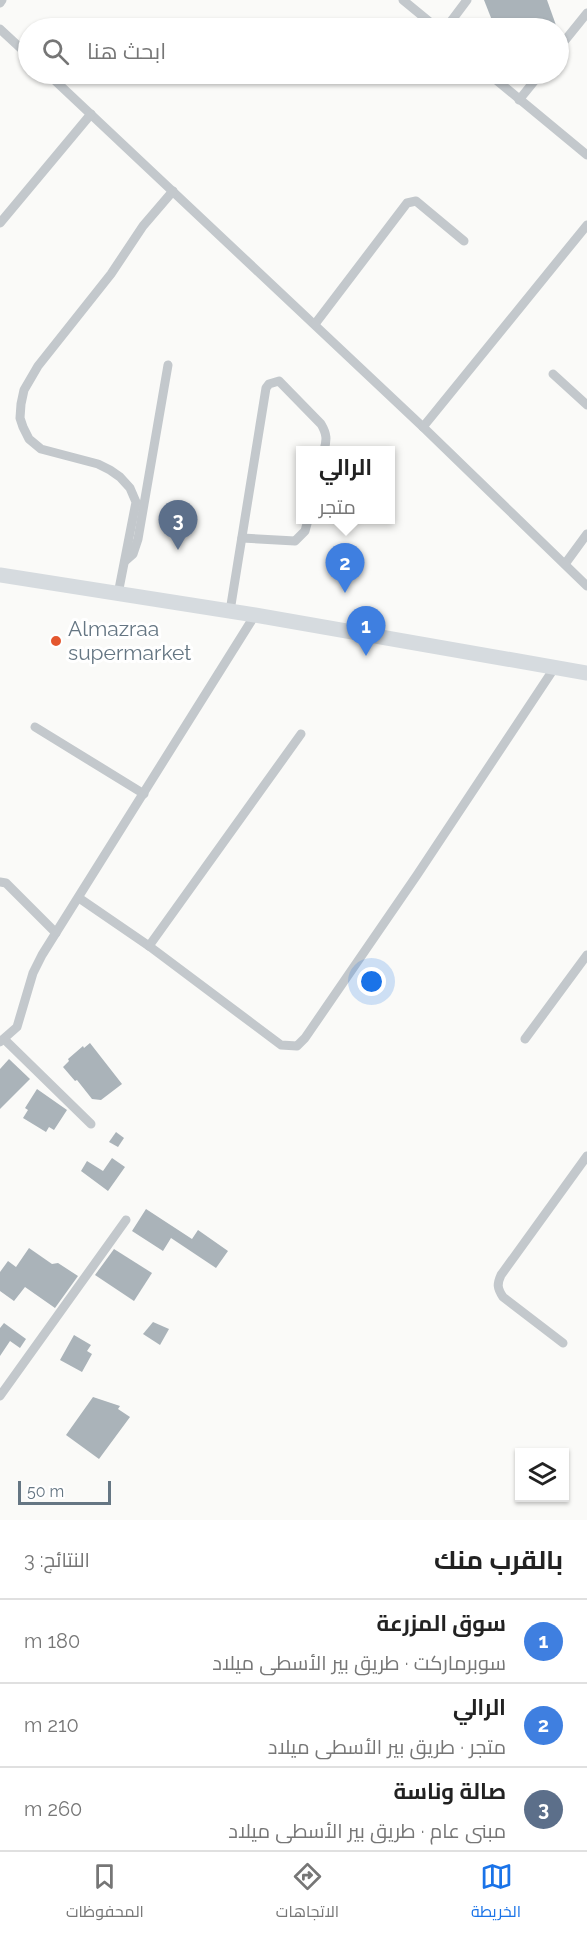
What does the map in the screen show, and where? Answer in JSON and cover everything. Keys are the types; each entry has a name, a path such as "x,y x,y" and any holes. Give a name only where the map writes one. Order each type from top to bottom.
{"main road":[{"path":"0,575 255,615 587,673"}],"street":[{"path":"403,0 425,18"},
{"path":"454,18 467,0"},
{"path":"569,36 587,13"},
{"path":"0,29 18,46"},
{"path":"58,84 315,324 587,586"},
{"path":"501,84 587,155"},
{"path":"519,100 532,84"},
{"path":"0,224 90,114"},
{"path":"118,594 136,502 130,488 120,477 98,464 41,449 29,439 22,427 21,404 24,390 38,366 111,274 143,226 172,191"},
{"path":"315,324 407,203 416,201 464,241"},
{"path":"423,427 587,225"},
{"path":"125,561 132,554 138,539 168,365"},
{"path":"553,374 587,405"},
{"path":"230,611 266,388 269,384 279,381 321,424 327,441 325,446"},
{"path":"242,538 295,541 305,531 307,524"},
{"path":"565,564 587,534"},
{"path":"90,1124 2,1041 17,1027 33,973 56,933 255,615"},
{"path":"79,898 281,1045 297,1046 305,1038 417,876 555,667"},
{"path":"36,727 144,794"},
{"path":"148,946 301,734"},
{"path":"0,882 6,883 56,933"},
{"path":"525,1039 587,955"},
{"path":"563,1343 503,1297 498,1291 498,1283 501,1275 587,1156"},
{"path":"0,1396 126,1220"}],"building":[{"path":"484,0 547,0 553,18 491,18"},
{"path":"90,1043 122,1084 101,1100 92,1099 63,1067 69,1061 68,1059"},
{"path":"9,1059 30,1079 0,1109 0,1069"},
{"path":"37,1089 67,1110 54,1130 49,1127 46,1132 23,1118 28,1110 25,1108"},
{"path":"116,1132 124,1138 118,1147 109,1142"},
{"path":"112,1158 125,1167 108,1191 81,1171 87,1161 103,1171"},
{"path":"146,1209 192,1239 198,1230 228,1251 216,1268 171,1238 163,1251 132,1231"},
{"path":"29,1248 52,1264 58,1263 78,1276 55,1308 25,1287 14,1301 0,1291 0,1272 8,1261 16,1267"},
{"path":"114,1249 152,1273 134,1301 95,1275"},
{"path":"153,1322 169,1329 160,1345 143,1334"},
{"path":"4,1323 26,1339 20,1348 10,1341 0,1356 0,1328"},
{"path":"74,1335 91,1345 87,1351 92,1354 82,1372 60,1360"},
{"path":"93,1397 120,1406 118,1409 130,1417 99,1459 66,1435"}],"place":[{"name":"صالة وناسة","path":"178,550"},
{"name":"الرالي","path":"345,593"},
{"name":"Almazraa supermarket","path":"56,641"},
{"name":"سوق المزرعة","path":"366,656"}]}
